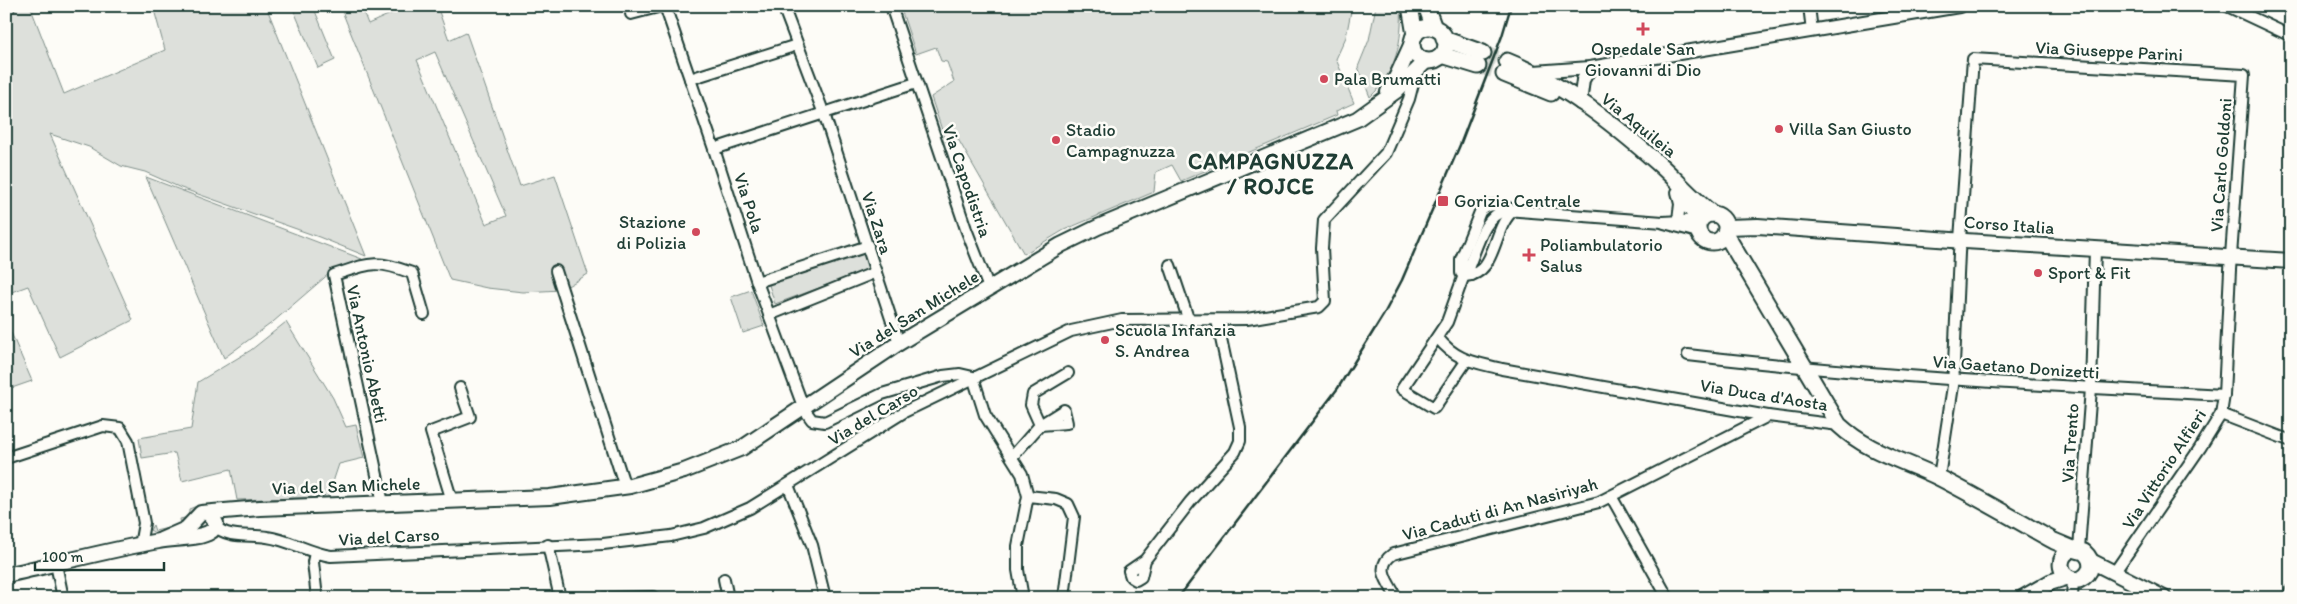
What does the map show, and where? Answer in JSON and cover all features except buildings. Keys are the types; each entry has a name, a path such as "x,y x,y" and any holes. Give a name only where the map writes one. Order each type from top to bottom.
{"main road":[{"path":"1410,6 1416,55 1421,66 1436,59 1442,54 1445,47 1426,6"},
{"path":"1414,39 1423,28 1439,34 1480,60 1442,54"},
{"name":"Via del San Michele","path":"1382,102 1398,76 1414,39"},
{"name":"Via del San Michele","path":"6,575 159,541 196,537 207,525 242,510 550,497 625,487 684,471 742,448 898,343 1062,245 1357,119 1382,102 1421,66"},
{"name":"Via Aquileia","path":"1505,68 1534,72 1580,103 1644,152 1686,193 1704,222 1643,157 1592,118 1505,68"},
{"path":"1723,233 1706,242 1704,222 1721,218 1727,247 1748,280 1754,285 1839,425"},
{"name":"Corso Italia","path":"1723,233 1758,226 1960,241 2291,260"},
{"name":"Via Duca d'Aosta","path":"1839,425 1852,438 1868,448 1939,477 2072,551 2084,552 2090,567 2164,598"},
{"path":"2067,576 2062,559 2072,551"},
{"path":"2023,598 2051,582 2067,576 2084,577 2090,567"},
{"name":"Via Duca d'Aosta","path":"2090,567 2114,573 2140,587"}],"street":[{"path":"6,8 10,6"},
{"path":"632,14 663,6"},
{"name":"Via Pola","path":"663,6 714,149 757,282 804,408"},
{"name":"Via Zara","path":"783,6 824,114 898,343"},
{"name":"Via Capodistria","path":"891,6 966,229 989,288"},
{"path":"1809,6 1812,31"},
{"path":"1534,72 1590,68 1959,6"},
{"path":"2227,6 2291,36"},
{"path":"690,79 797,45"},
{"name":"Via Giuseppe Parini","path":"1960,241 1973,59 2244,75"},
{"name":"Via del Carso","path":"207,525 215,537 234,535 281,540 315,553 331,556 603,544 671,536 704,528 734,515 788,485 904,412 1071,331 1122,320 1247,319 1322,305 1324,301 1322,248 1324,220 1386,154 1410,98 1421,66"},
{"path":"1580,103 1583,80 1590,68"},
{"name":"Via Carlo Goldoni","path":"2232,257 2244,75"},
{"path":"714,149 916,82"},
{"path":"1677,192 1680,204 1678,220"},
{"path":"1467,360 1434,408 1402,389 1447,322 1468,275 1468,268 1488,222 1496,213 1514,210 1663,222 1704,222"},
{"path":"1468,275 1486,264 1504,221 1514,210"},
{"path":"1663,222 1678,220 1704,222"},
{"path":"1939,477 1953,379 1960,241"},
{"path":"757,282 868,246"},
{"name":"Via Trento","path":"2072,551 2090,388 2095,249"},
{"name":"Via Vittorio Alfieri","path":"2114,573 2200,448 2221,414 2224,395 2232,257"},
{"name":"Via Antonio Abetti","path":"384,503 334,275 371,263 392,266 412,273 424,314"},
{"path":"1170,265 1187,320"},
{"path":"556,272 625,487"},
{"path":"769,315 876,272"},
{"path":"1145,560 1190,502 1235,452 1240,441 1240,427 1217,320"},
{"name":"Via Duca d'Aosta","path":"1438,338 1447,349 1459,358 1502,370 1768,416 1839,425"},
{"name":"Via Gaetano Donizetti","path":"1688,355 1806,369 2224,395"},
{"path":"1012,457 1040,425 1031,405 1033,394 1068,373"},
{"path":"804,408 812,420 825,422 882,394 943,376 960,374 973,377 985,415 1022,474 1028,496 1018,546 1018,570 1023,598"},
{"name":"Via del San Michele","path":"452,501 430,432 470,417 460,388"},
{"path":"2221,414 2291,441"},
{"name":"Via Caduti di An Nasiriyah","path":"1397,598 1382,567 1384,562 1393,554 1587,506 1611,496 1768,416"},
{"path":"6,458 103,426 120,428 128,441 144,523 138,546"},
{"path":"788,485 812,545 825,598"},
{"path":"1028,496 1056,499 1068,504 1074,517 1064,598"},
{"path":"1611,496 1668,598"},
{"path":"144,523 159,541"},
{"path":"548,545 560,598"},
{"path":"315,553 312,562 317,598"},
{"path":"56,564 63,598"},
{"path":"2067,576 2072,598"},
{"path":"724,579 728,598"},
{"path":"2288,598 2291,592"},
{"path":"604,598 653,597"}],"shaded area":[{"path":"6,6 30,6 64,94 165,50 153,6 266,6 366,256 319,237 181,188 145,172 121,166 89,147 50,134 133,320 60,357 28,286 6,294"},
{"path":"292,6 313,6 335,60 318,68"},
{"path":"340,6 361,6 368,24 397,11 395,6 437,6 449,40 466,32 520,186 555,175 588,274 561,290 523,292 487,288 450,280","holes":["435,52 506,216 486,224 417,60"]},
{"path":"900,6 1352,6 1346,37 1336,59 1354,103 1336,111 1337,115 1181,181 1172,165 1156,172 1154,192 1064,230 1024,254 958,139 947,145 931,97 954,82 947,62 941,61 936,47 916,54"},
{"path":"1376,6 1401,6 1401,31 1392,67 1379,88 1370,97 1358,67 1369,40"},
{"path":"146,177 362,259 331,272 273,322 224,358"},
{"path":"866,251 871,269 775,304 768,282"},
{"path":"751,290 764,326 743,333 731,297"},
{"path":"6,321 32,381 6,390"},
{"path":"286,322 333,398 346,427 356,425 364,458 339,464 328,497 237,500 231,469 182,481 175,453 142,458 139,438 191,429 198,382 251,350"},
{"path":"197,506 187,522 177,529 159,536 150,530 153,525 155,531 181,525 180,519 189,517 189,509"}],"tunnel":[{"path":"1483,53 1507,61"},
{"path":"1478,66 1504,74"}],"railway":[{"path":"1178,598 1338,388 1384,314 1402,280 1460,145 1502,36 1511,6"}],"place":[{"name":"Ospedale San Giovanni di Dio","path":"1643,29"},
{"name":"Pala Brumatti","path":"1324,79"},
{"name":"Villa San Giusto","path":"1779,129"},
{"name":"Stadio Campagnuzza","path":"1056,140"},
{"name":"Gorizia Centrale","path":"1443,201"},
{"name":"Stazione di Polizia","path":"696,232"},
{"name":"Poliambulatorio Salus","path":"1529,255"},
{"name":"Sport & Fit","path":"2038,273"},
{"name":"Scuola Infanzia S. Andrea","path":"1105,340"}],"district":[{"name":"CAMPAGNUZZA / ROJCE","path":"1271,174"}]}
